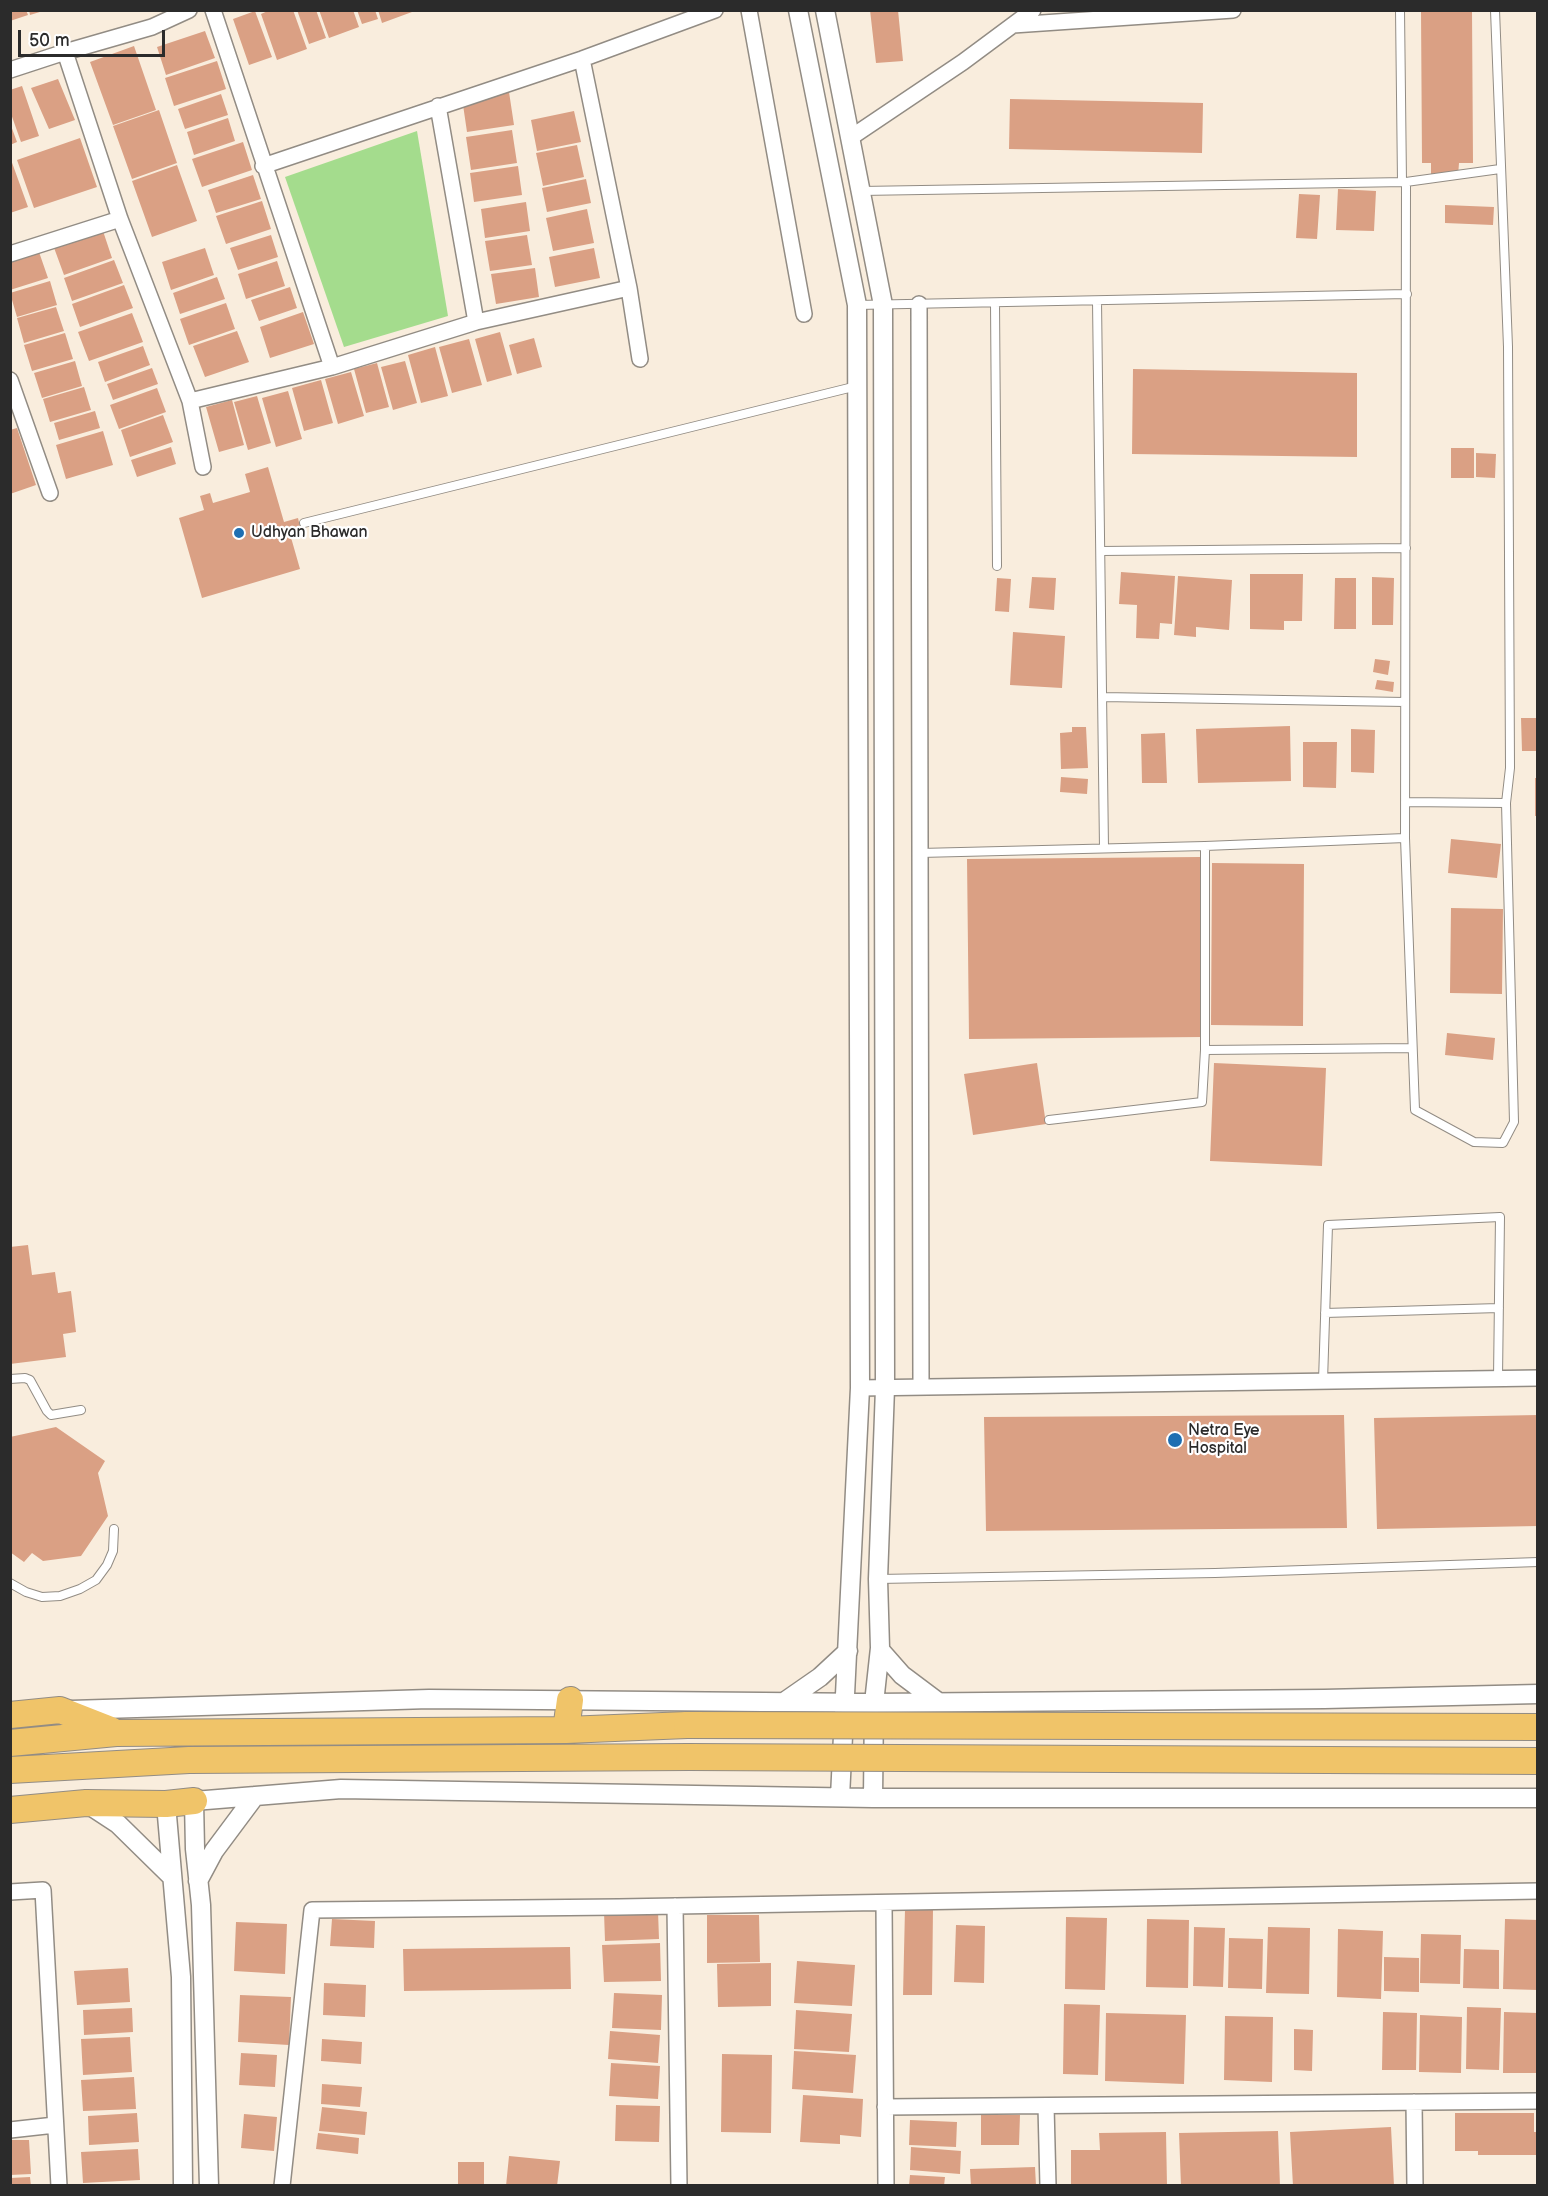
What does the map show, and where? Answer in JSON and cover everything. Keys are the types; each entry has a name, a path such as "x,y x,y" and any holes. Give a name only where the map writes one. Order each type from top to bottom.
{"highway":[{"path":"566,1730 570,1700"},
{"path":"10,1715 60,1710 116,1732"},
{"path":"10,1743 116,1732 566,1730 687,1725 1538,1727"},
{"path":"10,1770 179,1760 689,1757 1538,1761"},
{"path":"10,1810 86,1803 166,1804 194,1801"}],"street":[{"path":"10,70 152,27 189,10"},
{"path":"213,10 263,166 332,367"},
{"path":"263,166 582,59 715,10"},
{"path":"749,10 804,314"},
{"path":"798,10 857,306 860,1388 840,1797"},
{"path":"825,10 884,305 885,1388 878,1579 880,1650 874,1703 873,1798"},
{"path":"850,138 963,62 1033,10"},
{"path":"1013,25 1233,10"},
{"path":"65,52 120,219 190,401 203,467"},
{"path":"582,59 629,288 640,359"},
{"path":"438,106 476,322"},
{"path":"10,254 120,219"},
{"path":"190,401 332,367 476,322 629,288"},
{"path":"919,304 921,1387"},
{"path":"10,380 17,420 50,493"},
{"path":"860,1388 1538,1378"},
{"path":"880,1650 902,1675 938,1702"},
{"path":"784,1702 820,1677 848,1651"},
{"path":"60,1710 429,1699 874,1703 1324,1699 1538,1694"},
{"path":"209,2186 194,1801 341,1789 873,1798 1538,1798"},
{"path":"198,1881 214,1851 255,1796"},
{"path":"86,1803 117,1824 172,1877"},
{"path":"166,1804 181,1977 183,2186"},
{"path":"10,1892 43,1890 58,2186"},
{"path":"282,2186 312,1910 884,1903 1538,1891"},
{"path":"884,1903 886,2186"},
{"path":"675,1906 679,2186"},
{"path":"885,2107 1538,2101"},
{"path":"1414,2102 1415,2186"},
{"path":"1046,2106 1048,2186"},
{"path":"10,2130 55,2125"}],"lane":[{"path":"1400,10 1407,294 1405,838 1414,1110 1474,1142 1503,1143 1514,1122 1506,803 1510,768 1508,358 1495,10"},
{"path":"861,191 1404,182 1500,170"},
{"path":"857,306 1407,294"},
{"path":"1097,301 1104,848"},
{"path":"995,303 997,566"},
{"path":"304,523 857,386"},
{"path":"1101,551 1406,548"},
{"path":"1102,697 1405,702"},
{"path":"1405,802 1506,803"},
{"path":"920,853 1205,846 1405,838"},
{"path":"1049,1120 1202,1102 1205,1050 1205,846"},
{"path":"1205,1050 1412,1048"},
{"path":"1323,1381 1328,1225 1500,1217 1498,1378"},
{"path":"1325,1313 1499,1308"},
{"path":"10,1379 30,1380 51,1415 81,1410"},
{"path":"10,1583 26,1592 42,1597 60,1596 80,1589 96,1580 107,1565 113,1551 114,1529"},
{"path":"878,1579 1355,1569 1538,1562"}],"green space":[{"path":"417,131 448,316 344,347 285,177"}],"building":[{"path":"10,10 26,10 28,15 10,21"},
{"path":"29,10 43,10 43,11 30,15"},
{"path":"270,10 293,10 307,49 277,60 261,14"},
{"path":"297,10 316,10 326,38 309,44"},
{"path":"319,10 353,10 359,27 329,38"},
{"path":"357,10 375,10 378,19 362,24"},
{"path":"378,10 411,10 412,12 382,23"},
{"path":"870,10 898,10 903,61 876,63"},
{"path":"1421,10 1472,10 1473,163 1459,163 1458,176 1431,176 1431,163 1422,163"},
{"path":"255,11 272,57 249,65 233,19"},
{"path":"205,31 215,58 166,75 157,47"},
{"path":"134,46 156,110 113,125 90,62"},
{"path":"217,61 226,89 174,106 165,78"},
{"path":"58,79 75,120 49,129 31,88"},
{"path":"22,86 39,136 21,142 10,111 10,90"},
{"path":"509,92 514,125 467,132 462,98"},
{"path":"221,94 228,115 185,129 178,109"},
{"path":"1010,99 1203,103 1202,153 1009,149"},
{"path":"159,110 177,163 132,179 113,126"},
{"path":"574,111 581,142 537,151 531,120"},
{"path":"228,118 235,141 194,155 187,132"},
{"path":"10,123 17,142 10,145"},
{"path":"512,130 517,163 471,170 466,137"},
{"path":"80,138 97,187 34,208 17,160"},
{"path":"243,142 252,170 202,187 192,159"},
{"path":"577,145 584,177 543,186 536,153"},
{"path":"10,157 28,207 10,213"},
{"path":"177,165 197,221 152,237 132,181"},
{"path":"518,166 522,195 474,202 470,173"},
{"path":"253,175 261,199 216,213 208,190"},
{"path":"586,179 591,203 547,212 542,188"},
{"path":"1338,189 1376,191 1374,231 1336,230"},
{"path":"1299,194 1320,195 1317,239 1296,238"},
{"path":"262,201 271,229 226,244 216,216"},
{"path":"526,202 530,231 485,238 481,209"},
{"path":"1445,205 1494,207 1493,225 1445,223"},
{"path":"587,209 594,243 553,251 546,218"},
{"path":"102,228 112,258 64,275 53,245"},
{"path":"271,235 278,257 238,270 230,248"},
{"path":"527,235 532,265 490,271 485,241"},
{"path":"205,248 214,275 171,290 162,262"},
{"path":"594,248 600,278 555,287 549,257"},
{"path":"39,252 48,278 10,290 10,261"},
{"path":"114,260 123,283 72,301 64,278"},
{"path":"277,261 285,286 246,299 238,274"},
{"path":"535,268 539,297 496,304 491,274"},
{"path":"217,277 225,299 180,314 173,293"},
{"path":"50,281 57,305 17,317 10,293"},
{"path":"124,285 133,308 80,327 72,304"},
{"path":"290,287 297,308 259,321 251,300"},
{"path":"226,303 235,329 189,345 180,319"},
{"path":"56,307 64,331 24,343 17,318"},
{"path":"303,312 314,344 270,358 260,327"},
{"path":"132,313 143,342 89,361 78,332"},
{"path":"237,331 249,362 205,377 193,346"},
{"path":"500,332 512,375 487,382 475,339"},
{"path":"65,333 73,359 32,371 24,345"},
{"path":"534,338 542,367 517,374 509,345"},
{"path":"469,339 482,385 452,393 439,347"},
{"path":"143,346 150,365 105,382 98,362"},
{"path":"435,347 448,396 421,403 408,355"},
{"path":"75,361 82,386 42,398 34,373"},
{"path":"405,361 417,403 393,410 381,367"},
{"path":"377,363 389,407 366,413 354,369"},
{"path":"152,368 158,384 113,400 107,384"},
{"path":"1133,369 1357,373 1357,457 1132,454"},
{"path":"351,372 364,416 338,424 325,379"},
{"path":"321,380 333,423 304,431 292,388"},
{"path":"84,387 91,410 50,422 43,399"},
{"path":"157,388 166,412 119,429 110,405"},
{"path":"288,391 302,439 276,447 262,398"},
{"path":"257,396 271,443 248,450 234,402"},
{"path":"232,400 244,445 219,452 206,407"},
{"path":"95,411 100,428 59,440 54,423"},
{"path":"163,415 173,442 130,457 121,430"},
{"path":"17,428 36,485 10,494 10,430"},
{"path":"103,431 113,465 66,479 56,445"},
{"path":"171,447 176,464 137,477 131,460"},
{"path":"1451,448 1474,448 1474,478 1451,478"},
{"path":"1476,453 1496,454 1495,478 1476,477"},
{"name":"Udhyan Bhawan","path":"268,467 284,522 298,518 301,531 290,534 300,569 202,598 179,518 204,510 200,496 210,493 213,503 250,492 245,474"},
{"path":"1121,572 1175,576 1172,624 1160,623 1159,639 1136,638 1137,605 1119,604"},
{"path":"1250,574 1303,574 1302,621 1284,621 1284,630 1250,629"},
{"path":"1178,576 1232,580 1229,630 1196,627 1196,637 1174,635"},
{"path":"1032,577 1056,578 1054,610 1029,608"},
{"path":"1372,577 1394,578 1393,625 1372,625"},
{"path":"997,578 1011,579 1009,612 995,611"},
{"path":"1335,578 1356,578 1356,629 1334,629"},
{"path":"1013,632 1065,636 1062,688 1010,685"},
{"path":"1375,659 1390,661 1388,675 1373,672"},
{"path":"1377,680 1394,682 1393,692 1375,689"},
{"path":"1521,718 1538,718 1538,751 1522,751"},
{"path":"1290,726 1291,781 1198,783 1196,729"},
{"path":"1072,727 1086,727 1088,768 1061,769 1060,733 1072,732"},
{"path":"1351,729 1375,730 1374,773 1351,772"},
{"path":"1165,733 1167,783 1142,783 1141,734"},
{"path":"1303,742 1337,742 1336,788 1303,787"},
{"path":"1061,777 1088,779 1087,794 1060,792"},
{"path":"1535,778 1538,778 1538,816 1535,816"},
{"path":"1451,839 1501,844 1497,878 1448,873"},
{"path":"1200,857 1203,1037 969,1039 967,859"},
{"path":"1212,863 1304,864 1303,1026 1211,1025"},
{"path":"1451,908 1503,909 1502,994 1450,993"},
{"path":"1447,1033 1495,1038 1493,1060 1445,1055"},
{"path":"1037,1063 1046,1124 973,1135 964,1074"},
{"path":"1214,1063 1326,1068 1322,1166 1210,1161"},
{"path":"28,1245 32,1275 55,1272 58,1293 71,1291 76,1332 63,1334 66,1357 10,1364 10,1247"},
{"path":"1344,1415 1347,1528 986,1531 984,1417"},
{"path":"1538,1415 1538,1526 1377,1529 1374,1418"},
{"path":"56,1427 105,1461 98,1473 108,1516 81,1556 43,1561 32,1553 24,1562 10,1552 10,1437"},
{"path":"905,1909 933,1909 932,1995 903,1995"},
{"path":"658,1911 659,1939 605,1941 604,1912"},
{"path":"707,1915 759,1915 760,1962 707,1963"},
{"path":"1066,1917 1107,1918 1105,1990 1065,1989"},
{"path":"332,1919 375,1921 374,1948 330,1946"},
{"path":"1147,1919 1189,1920 1188,1988 1146,1987"},
{"path":"1505,1919 1538,1920 1538,1990 1503,1989"},
{"path":"236,1922 287,1924 285,1974 234,1971"},
{"path":"956,1925 985,1926 984,1983 954,1982"},
{"path":"1194,1927 1225,1928 1223,1987 1193,1986"},
{"path":"1268,1927 1310,1928 1309,1994 1266,1993"},
{"path":"1338,1929 1383,1931 1381,1999 1337,1997"},
{"path":"1421,1934 1461,1935 1460,1984 1420,1983"},
{"path":"1229,1938 1263,1939 1262,1989 1228,1988"},
{"path":"660,1943 661,1981 604,1982 602,1945"},
{"path":"570,1947 571,1989 404,1991 403,1949"},
{"path":"1464,1949 1499,1950 1499,1989 1463,1988"},
{"path":"1384,1957 1419,1958 1419,1992 1384,1991"},
{"path":"797,1961 855,1965 852,2006 794,2003"},
{"path":"771,1963 771,2006 718,2007 717,1964"},
{"path":"128,1968 130,2002 77,2005 74,1971"},
{"path":"324,1983 366,1985 365,2017 323,2015"},
{"path":"614,1993 662,1995 661,2030 612,2028"},
{"path":"240,1995 291,1997 289,2045 238,2042"},
{"path":"1064,2004 1100,2005 1098,2075 1063,2074"},
{"path":"1467,2007 1501,2008 1499,2070 1466,2069"},
{"path":"132,2008 133,2032 84,2035 83,2010"},
{"path":"796,2010 852,2014 849,2052 794,2049"},
{"path":"1383,2012 1417,2013 1416,2070 1382,2070"},
{"path":"1504,2012 1538,2013 1538,2073 1503,2073"},
{"path":"1106,2013 1186,2015 1184,2084 1105,2081"},
{"path":"1420,2015 1462,2017 1461,2073 1419,2072"},
{"path":"1225,2016 1273,2017 1272,2082 1224,2080"},
{"path":"1294,2029 1313,2030 1312,2071 1294,2070"},
{"path":"610,2031 660,2035 658,2063 608,2059"},
{"path":"130,2037 132,2072 83,2075 81,2039"},
{"path":"322,2039 362,2042 361,2064 321,2061"},
{"path":"794,2051 856,2055 853,2093 792,2089"},
{"path":"241,2053 277,2055 275,2087 239,2085"},
{"path":"722,2054 772,2055 771,2133 721,2132"},
{"path":"611,2063 660,2066 658,2099 609,2096"},
{"path":"134,2077 136,2109 83,2111 81,2080"},
{"path":"322,2084 362,2087 360,2107 321,2104"},
{"path":"803,2095 863,2099 861,2137 840,2135 840,2144 800,2142"},
{"path":"616,2105 660,2106 659,2142 615,2141"},
{"path":"322,2107 367,2112 365,2135 319,2131"},
{"path":"137,2113 139,2142 89,2145 88,2116"},
{"path":"1455,2113 1534,2113 1534,2132 1538,2132 1538,2155 1478,2155 1478,2151 1455,2151"},
{"path":"244,2114 277,2117 274,2151 241,2148"},
{"path":"981,2115 1020,2115 1019,2145 981,2145"},
{"path":"910,2120 957,2122 956,2147 909,2145"},
{"path":"1391,2127 1394,2186 1293,2186 1290,2132"},
{"path":"1278,2131 1280,2186 1181,2186 1179,2133"},
{"path":"1166,2132 1167,2186 1071,2186 1071,2150 1100,2150 1099,2133"},
{"path":"318,2133 359,2138 358,2154 316,2149"},
{"path":"10,2140 29,2140 31,2174 10,2175"},
{"path":"911,2147 961,2151 960,2174 910,2170"},
{"path":"138,2149 140,2180 83,2183 81,2152"},
{"path":"509,2156 560,2161 557,2186 506,2186"},
{"path":"458,2162 484,2162 484,2186 458,2186"},
{"path":"1035,2167 1036,2186 971,2186 970,2169"},
{"path":"910,2175 945,2177 944,2186 909,2186"},
{"path":"30,2177 31,2186 10,2186 10,2178"}],"place":[{"name":"Udhyan Bhawan","path":"239,533"},
{"name":"Netra Eye Hospital","path":"1175,1440"}]}
